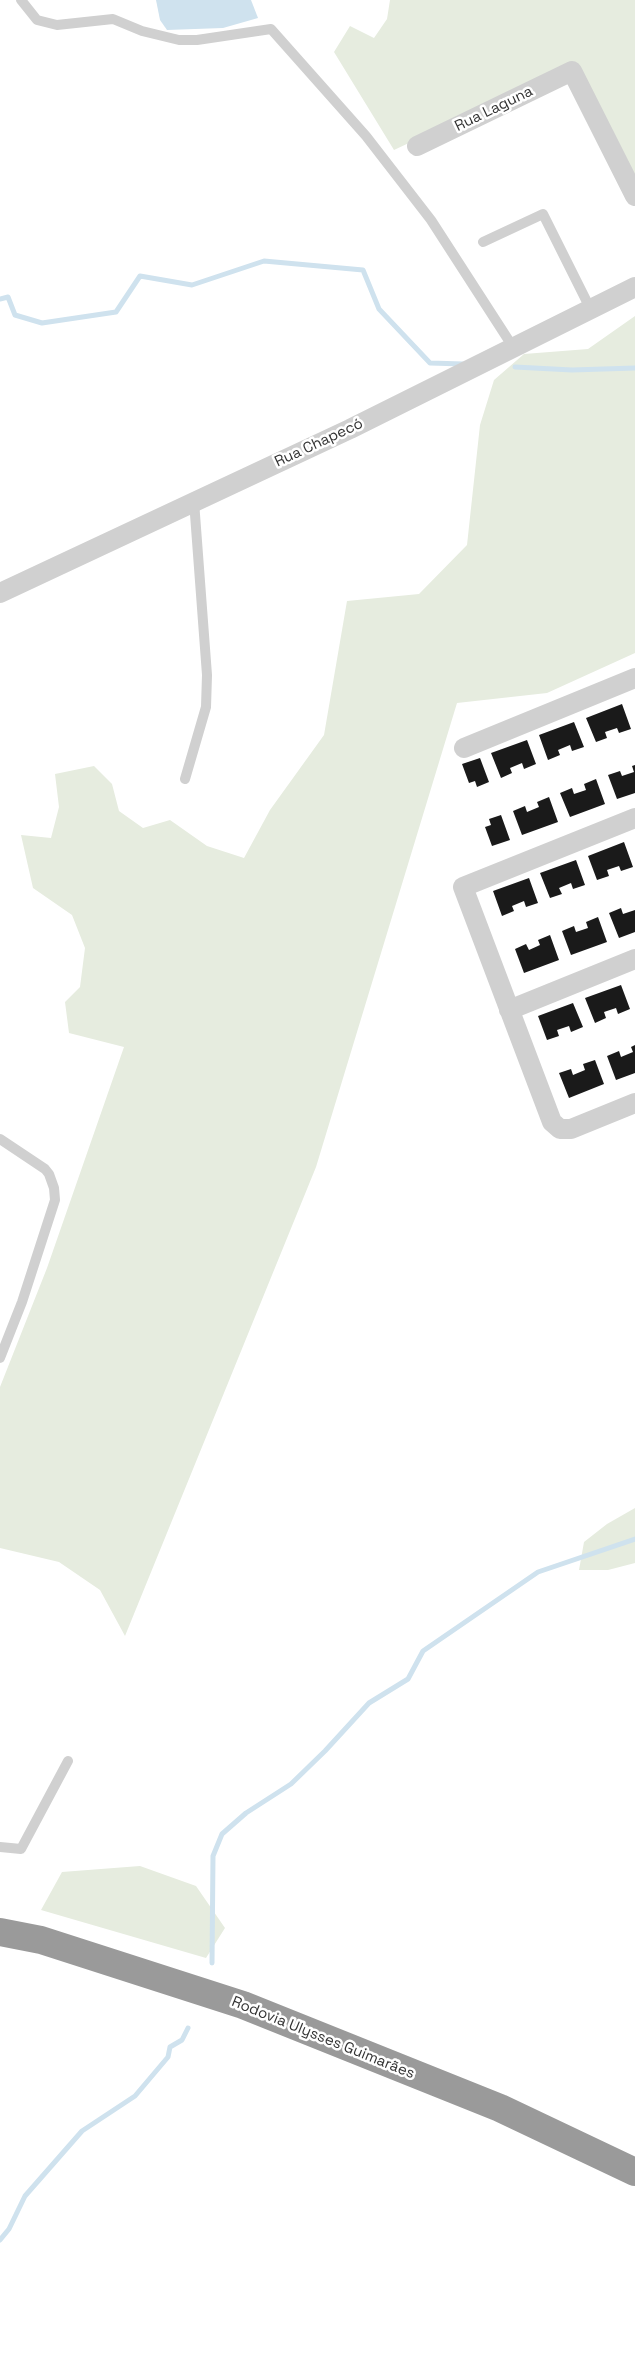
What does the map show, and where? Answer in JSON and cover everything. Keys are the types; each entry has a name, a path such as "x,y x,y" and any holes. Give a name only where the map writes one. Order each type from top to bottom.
{"highway":[{"name":"Rodovia Ulysses Guimarães","path":"0,1932 41,1940 243,2004 500,2108 635,2172"}],"street":[{"name":"Rua Laguna","path":"416,146 572,71 580,83 635,196"},
{"name":"Rua Chapecó","path":"0,593 350,429 635,287"},
{"path":"464,748 635,678"},
{"path":"635,818 463,887 552,1122 560,1129 571,1129 635,1103"},
{"path":"509,1010 635,959"}],"lane":[{"path":"21,0 37,20 57,25 113,19 142,32 179,40 197,40 271,29 366,136 431,220 513,347"},
{"path":"482,242 543,214 590,308"},
{"path":"185,779 206,707 208,676 194,501"},
{"path":"0,1139 49,1174 54,1188 55,1200 22,1302 0,1358"},
{"path":"0,1847 21,1849 68,1760"}],"shaded area":[{"path":"390,0 635,0 635,183 577,64 394,150 334,52 350,26 374,38 387,19"},
{"path":"635,316 635,653 547,693 457,703 316,1167 125,1636 100,1590 59,1562 0,1548 0,1387 47,1268 124,1047 69,1033 65,1002 80,987 85,948 72,915 33,888 21,835 51,838 59,807 55,774 94,766 112,784 119,811 143,828 170,820 207,846 244,858 270,810 324,735 347,601 419,594 467,545 480,425 494,380 524,354 588,349"},
{"path":"635,1508 635,1563 608,1570 579,1570 584,1542 607,1524"},
{"path":"140,1866 196,1886 225,1928 206,1958 41,1910 62,1872"}],"water":[{"path":"156,0 251,0 258,18 223,28 167,30 160,20"}],"building":[{"path":"622,704 631,729 619,733 617,728 605,732 607,738 596,742 586,718"},
{"path":"574,722 584,747 572,751 570,745 558,750 560,755 548,760 539,735"},
{"path":"527,740 536,764 524,769 522,763 510,768 512,773 501,778 491,753"},
{"path":"480,758 489,782 477,787 475,781 469,783 462,764"},
{"path":"635,765 635,793 617,799 608,775 620,771 622,776 634,772 632,766"},
{"path":"596,779 605,804 570,817 560,793 572,788 574,794 586,790 584,784"},
{"path":"549,797 558,822 522,835 513,811 525,806 527,812 539,807 537,802"},
{"path":"501,815 510,840 492,846 485,827 491,825 489,819"},
{"path":"624,842 633,867 621,871 619,866 607,870 609,876 597,880 588,856"},
{"path":"576,860 585,885 573,889 571,883 559,888 562,894 550,898 540,873"},
{"path":"529,878 538,903 526,907 524,901 512,906 514,911 502,916 493,891"},
{"path":"621,908 623,914 635,910 635,932 619,938 609,913"},
{"path":"598,917 607,942 571,955 562,931 574,926 576,932 588,928 586,922"},
{"path":"550,935 559,960 524,973 515,949 526,944 529,950 540,945 538,940"},
{"path":"621,985 630,1009 618,1014 616,1008 604,1012 606,1018 595,1023 585,998"},
{"path":"573,1003 583,1027 571,1032 569,1026 557,1030 559,1036 547,1040 538,1016"},
{"path":"635,1045 635,1073 616,1080 607,1056 619,1051 621,1057 633,1052 631,1047"},
{"path":"595,1060 604,1084 569,1098 559,1073 571,1069 573,1075 585,1070 583,1064"}],"waterway":[{"path":"0,299 8,297 15,315 42,323 116,312 140,276 192,285 264,261 363,270 379,309 430,363 463,364"},
{"path":"515,367 572,370 635,368"},
{"path":"212,1963 213,1856 222,1834 246,1813 291,1784 325,1751 369,1703 408,1679 423,1651 538,1572 635,1539"},
{"path":"0,2240 9,2229 25,2196 82,2131 135,2096 168,2057 170,2047 182,2040 188,2028"}]}
